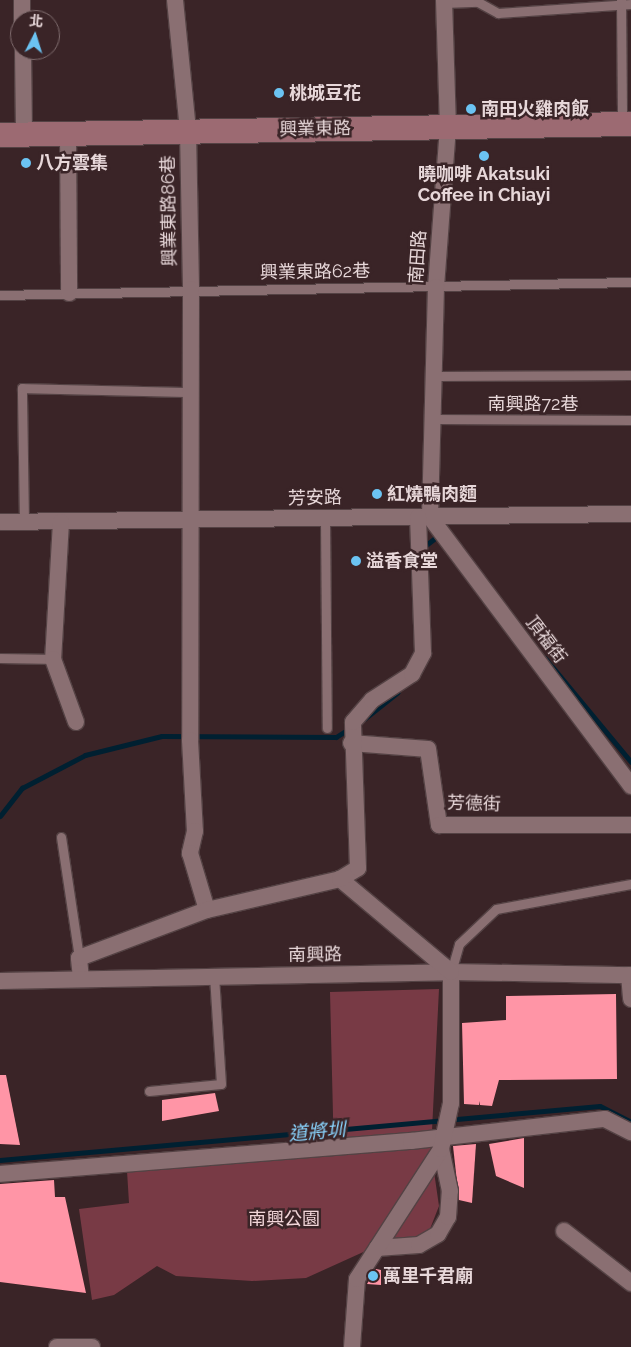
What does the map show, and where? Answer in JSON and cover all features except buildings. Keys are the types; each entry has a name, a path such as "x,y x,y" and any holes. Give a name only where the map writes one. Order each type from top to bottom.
{"street":[{"name":"興業東路86巷","path":"175,0 188,131 191,289 191,520 195,832 190,853 207,910"},
{"name":"南田路","path":"340,879 358,868 351,743 353,722 372,700 412,674 423,653 424,517 437,376 436,287 448,127 444,1"},
{"path":"23,60 24,134"},
{"name":"興業東路","path":"0,134 627,124"},
{"path":"68,133 70,293"},
{"name":"芳安路","path":"0,522 631,514"},
{"name":"頂福街","path":"424,517 631,786"},
{"path":"61,522 53,658 76,722"},
{"name":"芳德街","path":"351,743 428,749 439,825 631,825"},
{"path":"81,978 79,958 207,910 340,879 451,972 443,1142 450,1191 448,1216 438,1234 419,1245 377,1248"},
{"name":"南興路","path":"0,980 451,972 630,975"},
{"path":"630,975 631,999"},
{"path":"0,1174 443,1142 605,1119 631,1132"},
{"path":"352,1347 357,1280 443,1142"},
{"path":"564,1232 631,1283"},
{"path":"68,1347 92,1347"}],"lane":[{"path":"444,1 478,2 498,13 621,2 631,4"},
{"path":"621,2 627,124"},
{"name":"興業東路62巷","path":"0,295 191,289 436,287 631,282"},
{"path":"437,376 631,375"},
{"path":"24,522 22,388 191,392"},
{"name":"南興路72巷","path":"434,420 631,420"},
{"path":"325,518 327,728"},
{"path":"0,658 53,658"},
{"path":"61,837 79,958"},
{"path":"451,972 459,944 496,909 631,884"},
{"path":"149,1091 221,1084 214,976"}],"green space":[{"name":"南興公園","path":"439,989 431,1151 439,1206 430,1229 409,1242 381,1244 306,1278 252,1281 176,1276 157,1266 114,1295 92,1300 79,1209 129,1203 127,1171 334,1156 330,992"}],"waterway":[{"path":"426,545 440,534"},
{"path":"545,658 631,762"},
{"path":"364,719 398,692"},
{"path":"0,816 22,788 85,755 162,736 336,737 350,728"},
{"name":"道將圳","path":"0,1160 600,1106 631,1122"}],"place":[{"name":"桃城豆花","path":"279,93"},
{"name":"南田火雞肉飯","path":"471,109"},
{"name":"曉咖啡 Akatsuki Coffee in Chiayi","path":"484,156"},
{"name":"八方雲集","path":"26,163"},
{"name":"紅燒鴨肉麵","path":"377,494"},
{"name":"溢香食堂","path":"356,561"},
{"name":"萬里千君廟","path":"373,1276"}]}
